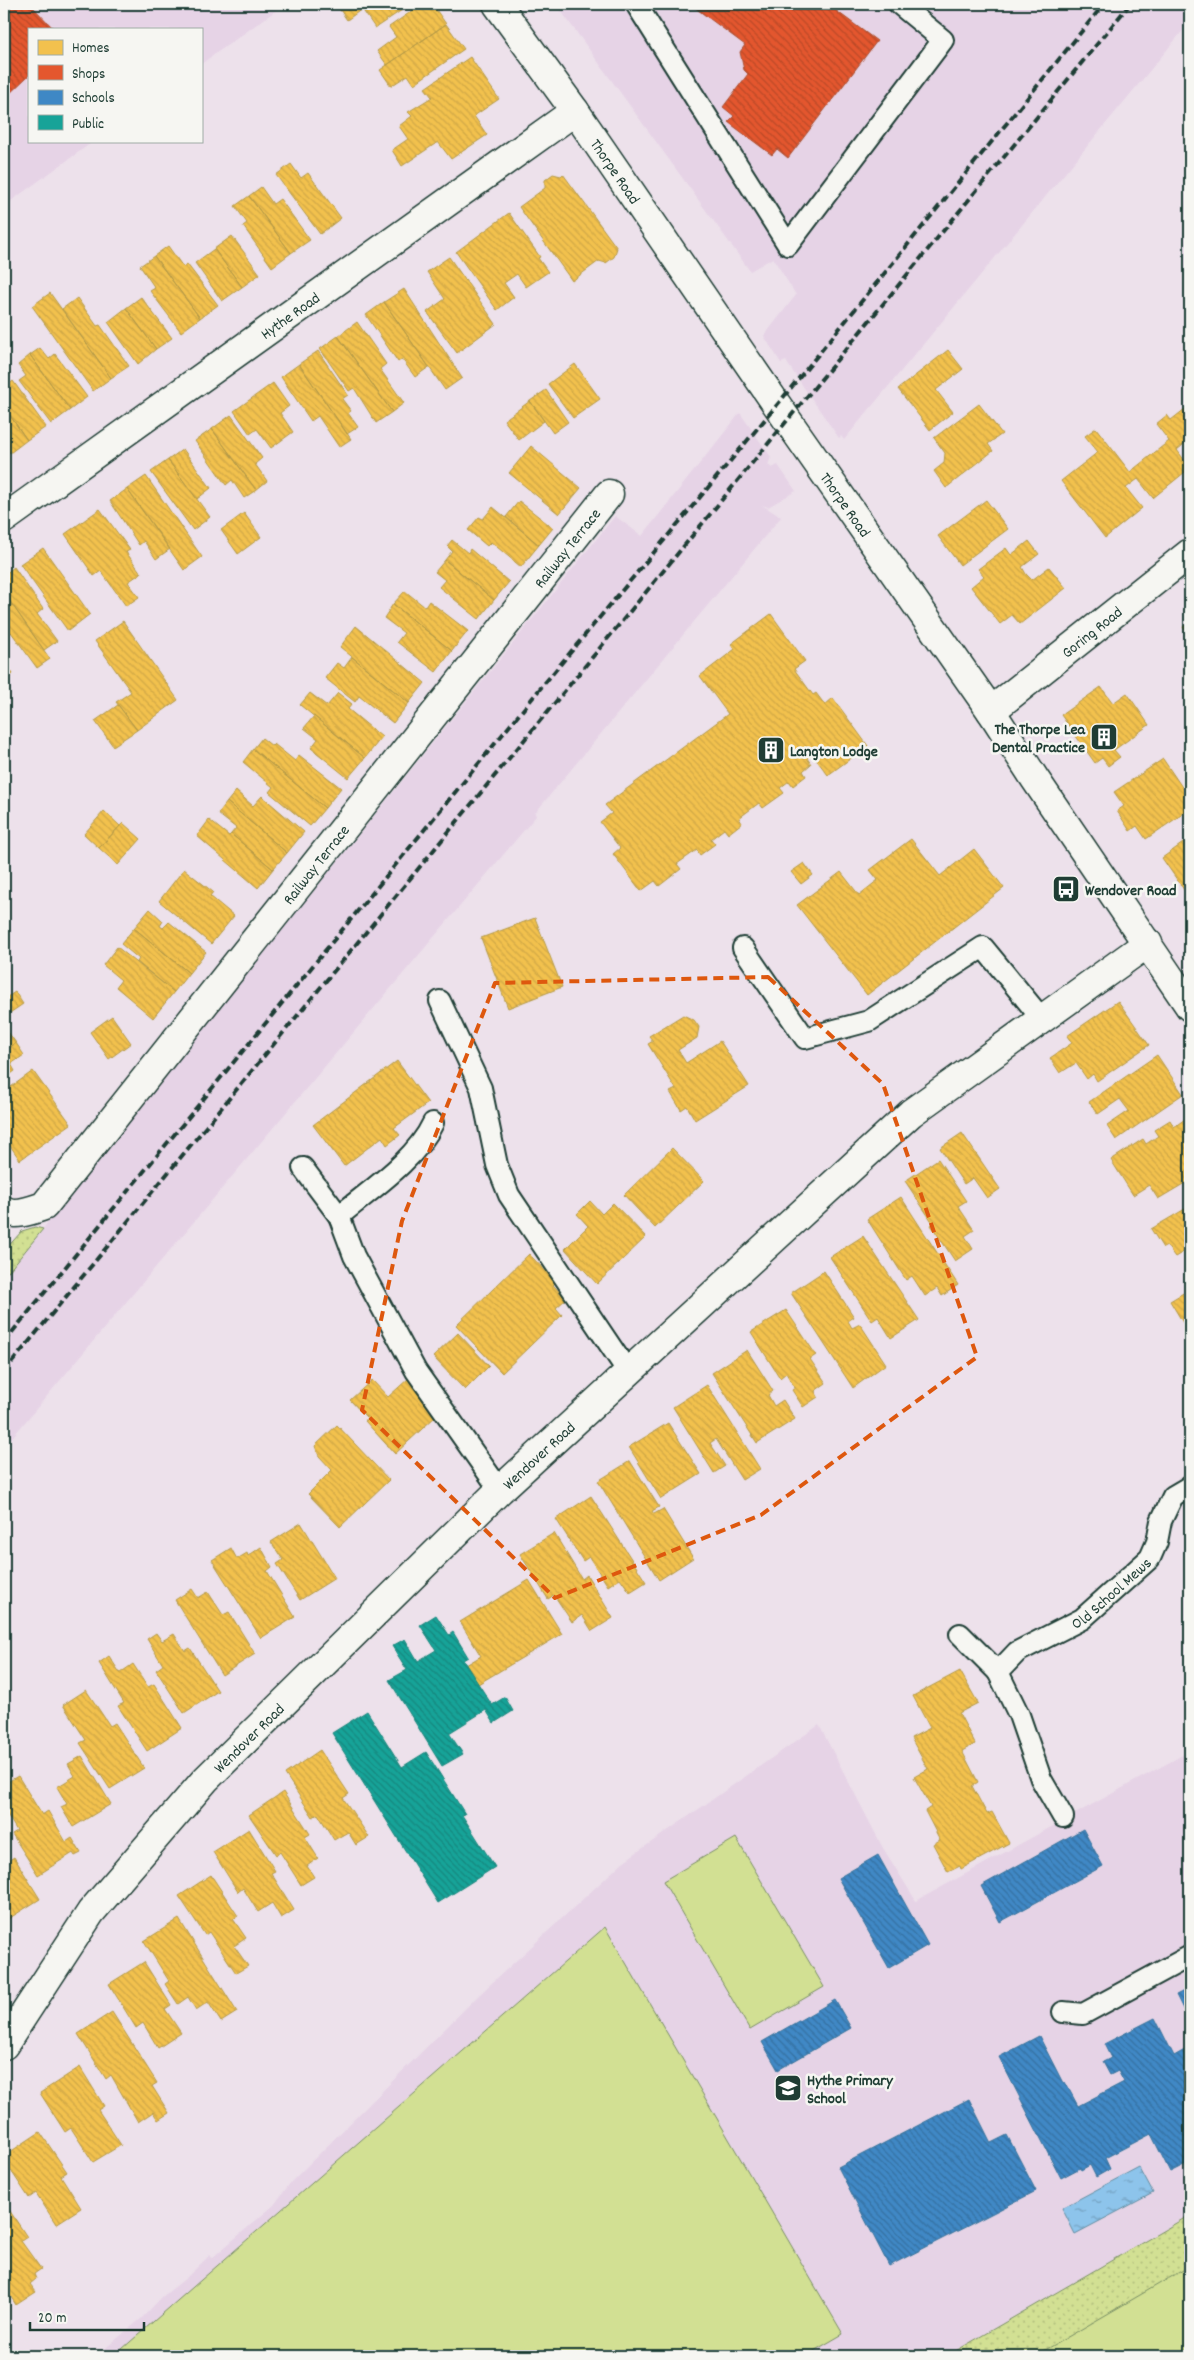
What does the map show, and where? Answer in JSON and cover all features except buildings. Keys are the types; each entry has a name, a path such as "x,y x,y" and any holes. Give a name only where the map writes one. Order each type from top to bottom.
{"street":[{"name":"Thorpe Road","path":"497,4 575,110 788,421 991,711 1190,1007"},
{"name":"Hythe Road","path":"4,519 575,110"},
{"name":"Railway Terrace","path":"6,1211 27,1212 44,1206 609,494"},
{"name":"Goring Road","path":"991,711 1190,553"},
{"name":"Wendover Road","path":"4,2044 92,1912 205,1780 500,1490 911,1112 1148,943"}],"lane":[{"path":"636,4 788,245 943,40 899,4"},
{"path":"743,948 805,1038 869,1021 982,947 1042,1019"},
{"path":"440,1001 481,1088 497,1166 509,1195 628,1372"},
{"path":"338,1216 412,1154 426,1138 433,1123"},
{"path":"302,1168 338,1216 354,1256 416,1371 500,1490"},
{"name":"Old School Mews","path":"998,1672 1017,1652 1082,1619 1150,1558 1157,1542 1161,1521 1173,1496 1190,1486"},
{"path":"960,1634 998,1672 1019,1715 1041,1779 1063,1817"},
{"path":"1063,2012 1083,2014 1190,1956"}],"highlighted area":[{"path":"768,977 883,1084 977,1357 761,1515 555,1598 362,1410 402,1221 495,983"}],"shaded area":[{"path":"4,4 285,4 202,63 202,28 28,28 28,142 93,142 4,206"},
{"path":"556,4 1190,4 1190,22 844,440 841,436 839,438 786,361 781,363 764,336 796,295 773,258 750,271"},
{"path":"740,413 771,457 768,465 772,468 778,465 796,491 768,507 762,505 781,517 535,813 536,816 4,1447 4,1277 615,516 642,536"},
{"name":"Hythe Primary School","path":"819,1725 883,1848 916,1901 1190,1751 1190,2215 947,2356 96,2356 142,2318 162,2297 186,2278 210,2255 212,2258 274,2205 291,2182 480,1994 623,1862"}],"green space":[{"path":"35,1227 43,1229 4,1277 4,1251 22,1231"},
{"path":"736,1838 824,1987 750,2030 663,1881"},
{"path":"605,1927 843,2334 805,2356 114,2356"},
{"path":"1190,2215 1190,2356 947,2356"},
{"path":"1190,2266 1190,2356 1035,2356"}],"water":[{"path":"1139,2167 1153,2193 1075,2234 1062,2208"}],"railway":[{"path":"4,1342 539,690 777,405 1104,4"},
{"path":"4,1372 1130,4"}],"place":[{"name":"The Thorpe Lea Dental Practice","path":"1104,737"},
{"name":"Langton Lodge","path":"771,750"},
{"name":"Wendover Road","path":"1066,889"},
{"name":"Hythe Primary School","path":"788,2088"}]}
